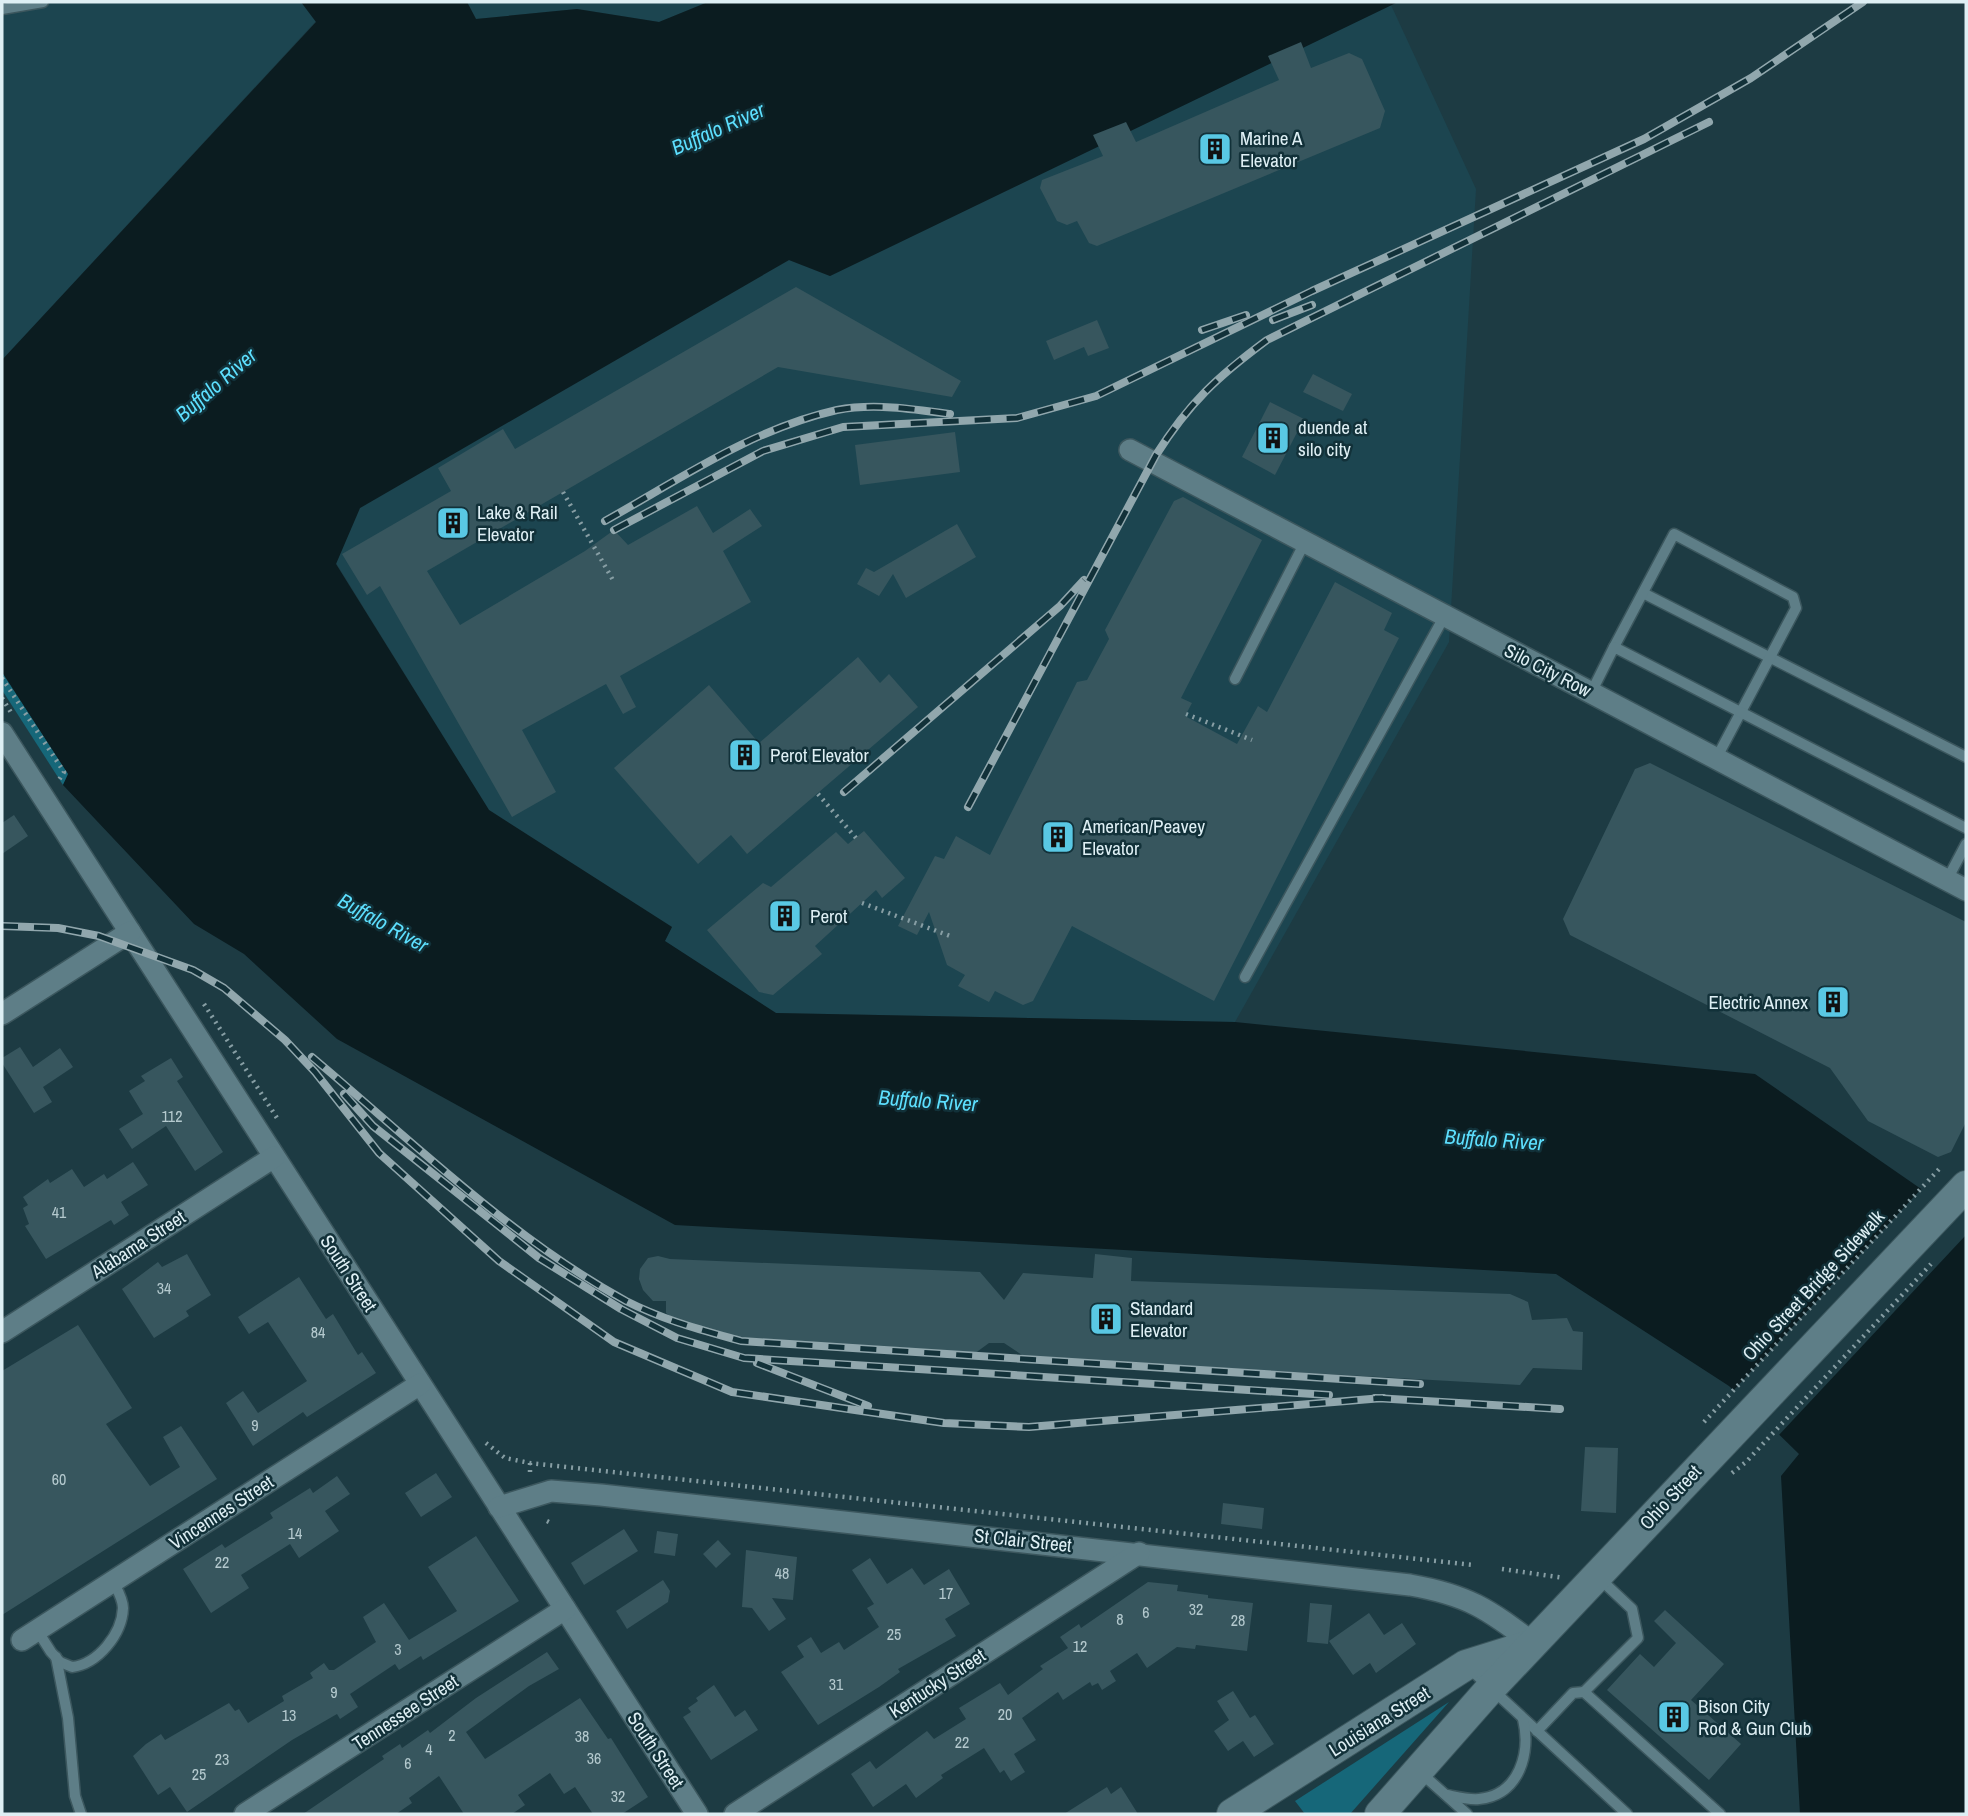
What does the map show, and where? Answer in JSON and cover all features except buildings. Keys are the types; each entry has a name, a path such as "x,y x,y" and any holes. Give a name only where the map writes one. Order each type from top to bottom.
{"street":[{"name":"Silo City Row","path":"1130,450 1957,885"},
{"name":"South Street","path":"2,733 697,1814"},
{"path":"2,1014 130,932"},
{"name":"Alabama Street","path":"2,1332 274,1157"},
{"name":"Ohio Street","path":"1380,1814 1491,1688 1597,1576 1714,1430 1965,1187"},
{"name":"Vincennes Street","path":"30,1635 420,1384"},
{"name":"St Clair Street","path":"499,1507 551,1492 601,1495 1139,1553 1452,1592 1498,1616 1534,1644"},
{"name":"Kentucky Street","path":"736,1814 1139,1553"},
{"name":"Tennessee Street","path":"245,1814 565,1609"},
{"name":"Louisiana Street","path":"1232,1814 1466,1665 1534,1644"}],"lane":[{"path":"2,9 43,2"},
{"path":"1591,693 1674,534 1793,597 1796,608 1716,759"},
{"path":"1235,679 1305,542"},
{"path":"1643,593 1966,757"},
{"path":"1245,976 1444,617"},
{"path":"1614,647 1966,828"},
{"path":"1957,885 1966,844"},
{"path":"1537,1731 1573,1693 1584,1692 1638,1638 1632,1609 1597,1576"},
{"path":"30,1635 72,1667 91,1661 113,1638 123,1609 113,1581"},
{"path":"56,1657 68,1718 75,1796 81,1814"},
{"path":"1466,1665 1627,1814"},
{"path":"1584,1692 1720,1814"},
{"path":"1447,1795 1482,1799 1516,1776 1528,1747 1523,1718"},
{"path":"1419,1771 1467,1814"}],"path":[{"path":"563,492 614,582"},
{"path":"2,678 64,772 57,784"},
{"path":"1186,714 1252,740"},
{"path":"818,794 856,838"},
{"path":"862,903 950,936"},
{"path":"212,1015 283,1126"},
{"name":"Ohio Street Bridge Sidewalk","path":"1714,1430 1941,1167"},
{"path":"1746,1462 1939,1255"},
{"path":"478,1432 498,1455 530,1463 530,1472"},
{"name":"St Clair Street","path":"530,1463 1474,1565"},
{"path":"1505,1570 1566,1578"}],"shaded area":[{"path":"2,2 301,2 316,21 2,360"},
{"path":"467,2 708,2 659,22 577,9 476,19"},
{"path":"1391,5 1476,189 1449,642 1235,1022 776,1013 664,941 672,927 489,810 336,563 360,508 789,260 830,276"},
{"path":"2,672 69,774 63,785 2,690"},
{"path":"1449,1702 1350,1814 1305,1814 1295,1801"}],"water":[{"name":"Buffalo River","path":"301,2 467,2 476,19 577,9 659,22 708,2 1398,2 830,276 789,260 360,508 336,564 489,810 672,927 665,941 776,1013 1235,1022 1755,1074 1966,1220 1966,1814 1800,1814 1781,1476 1799,1454 1729,1386 1556,1274 675,1225 337,1039 244,954 194,924 63,785 68,774 2,672 2,360 316,22"}],"pier":[{"path":"1924,1186 1966,1216 1966,1235 1777,1437 1731,1393"}],"railway":[{"path":"614,530 763,451 843,427 1017,418 1096,396 1312,291 1644,139 1751,78 1863,2"},
{"path":"968,807 1156,455 1192,406 1233,366 1267,340 1709,122"},
{"path":"1273,320 1312,305"},
{"path":"1202,330 1246,315"},
{"path":"605,521 746,442 806,419 837,410 865,407 950,414"},
{"path":"844,792 1060,606 1084,580"},
{"path":"2,926 58,928 99,936 193,970 224,988 285,1040 315,1072 379,1153 499,1261 614,1342 732,1392 944,1423 1029,1427 1383,1398"},
{"path":"312,1057 463,1187 542,1248 626,1301 697,1329 741,1341 1420,1384"},
{"path":"344,1094 373,1126 539,1258 621,1309 677,1338 744,1358 1329,1395"},
{"path":"757,1363 868,1406"},
{"path":"1375,1398 1560,1409"}],"place":[{"name":"Marine A Elevator","path":"1215,149"},
{"name":"duende at silo city","path":"1273,438"},
{"name":"Lake & Rail Elevator","path":"453,523"},
{"name":"Perot Elevator","path":"745,755"},
{"name":"American/Peavey Elevator","path":"1058,837"},
{"name":"Perot","path":"785,916"},
{"name":"Electric Annex","path":"1833,1002"},
{"name":"Standard Elevator","path":"1106,1319"},
{"name":"Bison City Rod & Gun Club","path":"1674,1717"}]}
